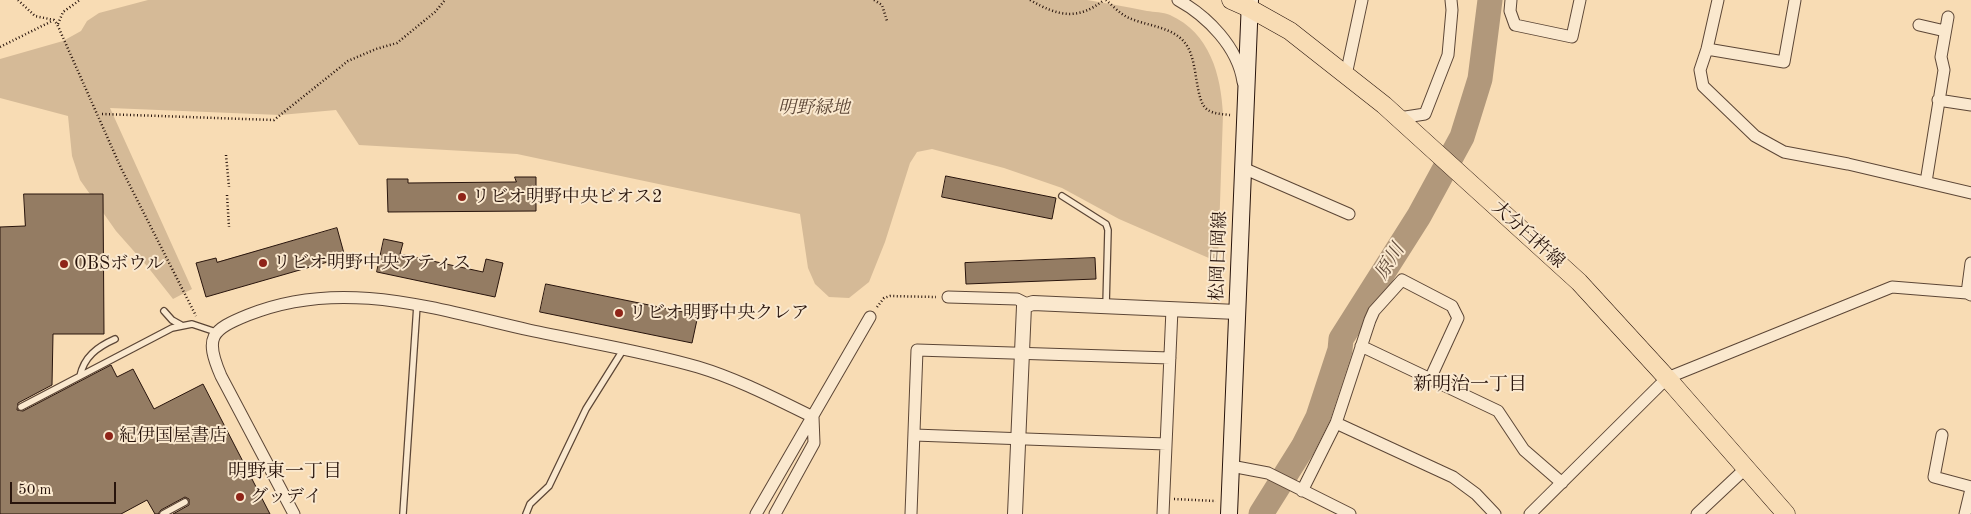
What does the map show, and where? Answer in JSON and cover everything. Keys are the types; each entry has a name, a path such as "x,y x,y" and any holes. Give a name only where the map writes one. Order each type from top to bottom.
{"main road":[{"name":"大分臼杵線","path":"1231,0 1250,4 1290,31 1399,118 1578,282 1667,378 1786,514"},
{"name":"松岡日岡線","path":"1229,514 1250,4"}],"street":[{"path":"1178,0 1193,8 1208,20 1234,56 1242,77 1245,106"},
{"path":"1346,75 1362,0"},
{"path":"1399,118 1425,114 1448,55 1452,10 1451,0"},
{"path":"1511,0 1510,11 1515,25 1572,37 1580,0"},
{"path":"1718,0 1708,49 1700,70 1703,86 1755,136 1784,152 1848,164 1971,193"},
{"path":"1708,49 1784,62 1795,0"},
{"path":"1926,182 1944,70 1940,58 1948,17"},
{"path":"1919,25 1945,31"},
{"path":"1938,100 1971,105"},
{"path":"1243,168 1349,214"},
{"path":"1530,514 1667,378 1892,287 1969,294 1971,263"},
{"path":"1300,490 1336,423 1374,311 1402,280 1452,306 1458,318 1430,379"},
{"path":"294,514 215,362 212,346 219,328 252,313 288,301 338,296 393,300 624,350 708,371 742,383 812,417"},
{"path":"948,297 1017,299 1027,304 1237,312"},
{"path":"1015,514 1023,310 1027,304"},
{"path":"1164,514 1172,309"},
{"path":"756,514 870,317"},
{"path":"1361,346 1498,412 1524,450 1562,483"},
{"path":"911,514 917,350 1170,358"},
{"path":"774,514 814,443 812,417"},
{"path":"1336,423 1453,477 1476,494 1495,514"},
{"path":"914,435 1166,444"},
{"path":"1942,435 1934,477 1971,488 1965,514"},
{"path":"1230,466 1268,473 1300,490 1331,510 1350,514"},
{"path":"1697,514 1746,468"}],"lane":[{"path":"1062,196 1106,224 1108,230 1106,306"},
{"path":"403,514 417,305"},
{"path":"164,311 172,320 181,325"},
{"path":"21,407 172,328 192,324 216,332"},
{"path":"80,376 82,367 94,351 114,339"},
{"path":"526,514 530,504 549,486 586,409 624,350"},
{"path":"163,514 185,502"}],"path":[{"path":"18,0 35,16 54,20 57,24 121,168 201,326"},
{"path":"102,114 274,120 348,61 376,48 397,43 435,12 445,0"},
{"path":"874,0 882,5 887,21"},
{"path":"1030,0 1046,9 1068,15 1081,13 1105,0 1126,16 1174,34 1185,42 1193,54 1201,101 1206,109 1230,115"},
{"path":"57,24 63,12 78,1"},
{"path":"0,47 54,20"},
{"path":"226,155 229,187"},
{"path":"226,195 229,227"},
{"path":"870,317 884,298 890,296 948,297"},
{"path":"1164,499 1218,501"}],"green space":[{"name":"明野緑地","path":"148,0 1087,0 1164,13 1184,23 1204,44 1211,57 1220,85 1223,114 1218,262 1119,219 1062,188 1004,168 932,149 917,152 910,163 885,242 869,282 849,298 829,297 815,284 808,268 800,214 517,154 359,145 336,110 280,115 110,108 192,289 173,299 116,231 80,180 72,156 68,116 0,98 0,59 63,41 81,31 87,21 99,13"}],"building":[{"path":"946,176 1056,198 1052,219 942,197"},
{"name":"リビオ明野中央ビオス2","path":"515,177 536,177 536,211 388,212 387,179 408,179 408,183 516,182"},
{"path":"24,194 103,194 104,334 53,334 52,385 18,403 17,410 23,411 111,365 117,377 133,369 154,409 203,384 270,514 173,514 189,505 189,499 185,497 161,510 158,514 155,514 147,500 121,514 0,514 0,227 25,226"},
{"name":"リビオ明野中央アティス","path":"337,228 345,257 206,297 196,263 216,258 217,262"},
{"path":"384,239 403,243 400,254 483,272 486,259 503,263 495,297 377,272"},
{"path":"1095,258 1096,279 966,284 965,263"},
{"name":"リビオ明野中央クレア","path":"546,284 698,315 692,343 540,312"}],"waterway":[{"name":"原川","path":"1261,514 1303,447 1318,417 1340,350 1341,339 1419,216 1462,137 1480,79 1490,0"}],"place":[{"name":"リビオ明野中央ビオス2","path":"462,197"},
{"name":"リビオ明野中央アティス","path":"263,263"},
{"name":"OBSボウル","path":"64,264"},
{"name":"リビオ明野中央クレア","path":"619,313"},
{"name":"紀伊国屋書店","path":"109,436"},
{"name":"グッデイ","path":"240,497"}],"district":[{"name":"新明治一丁目","path":"1470,385"},
{"name":"明野東一丁目","path":"285,472"}]}
